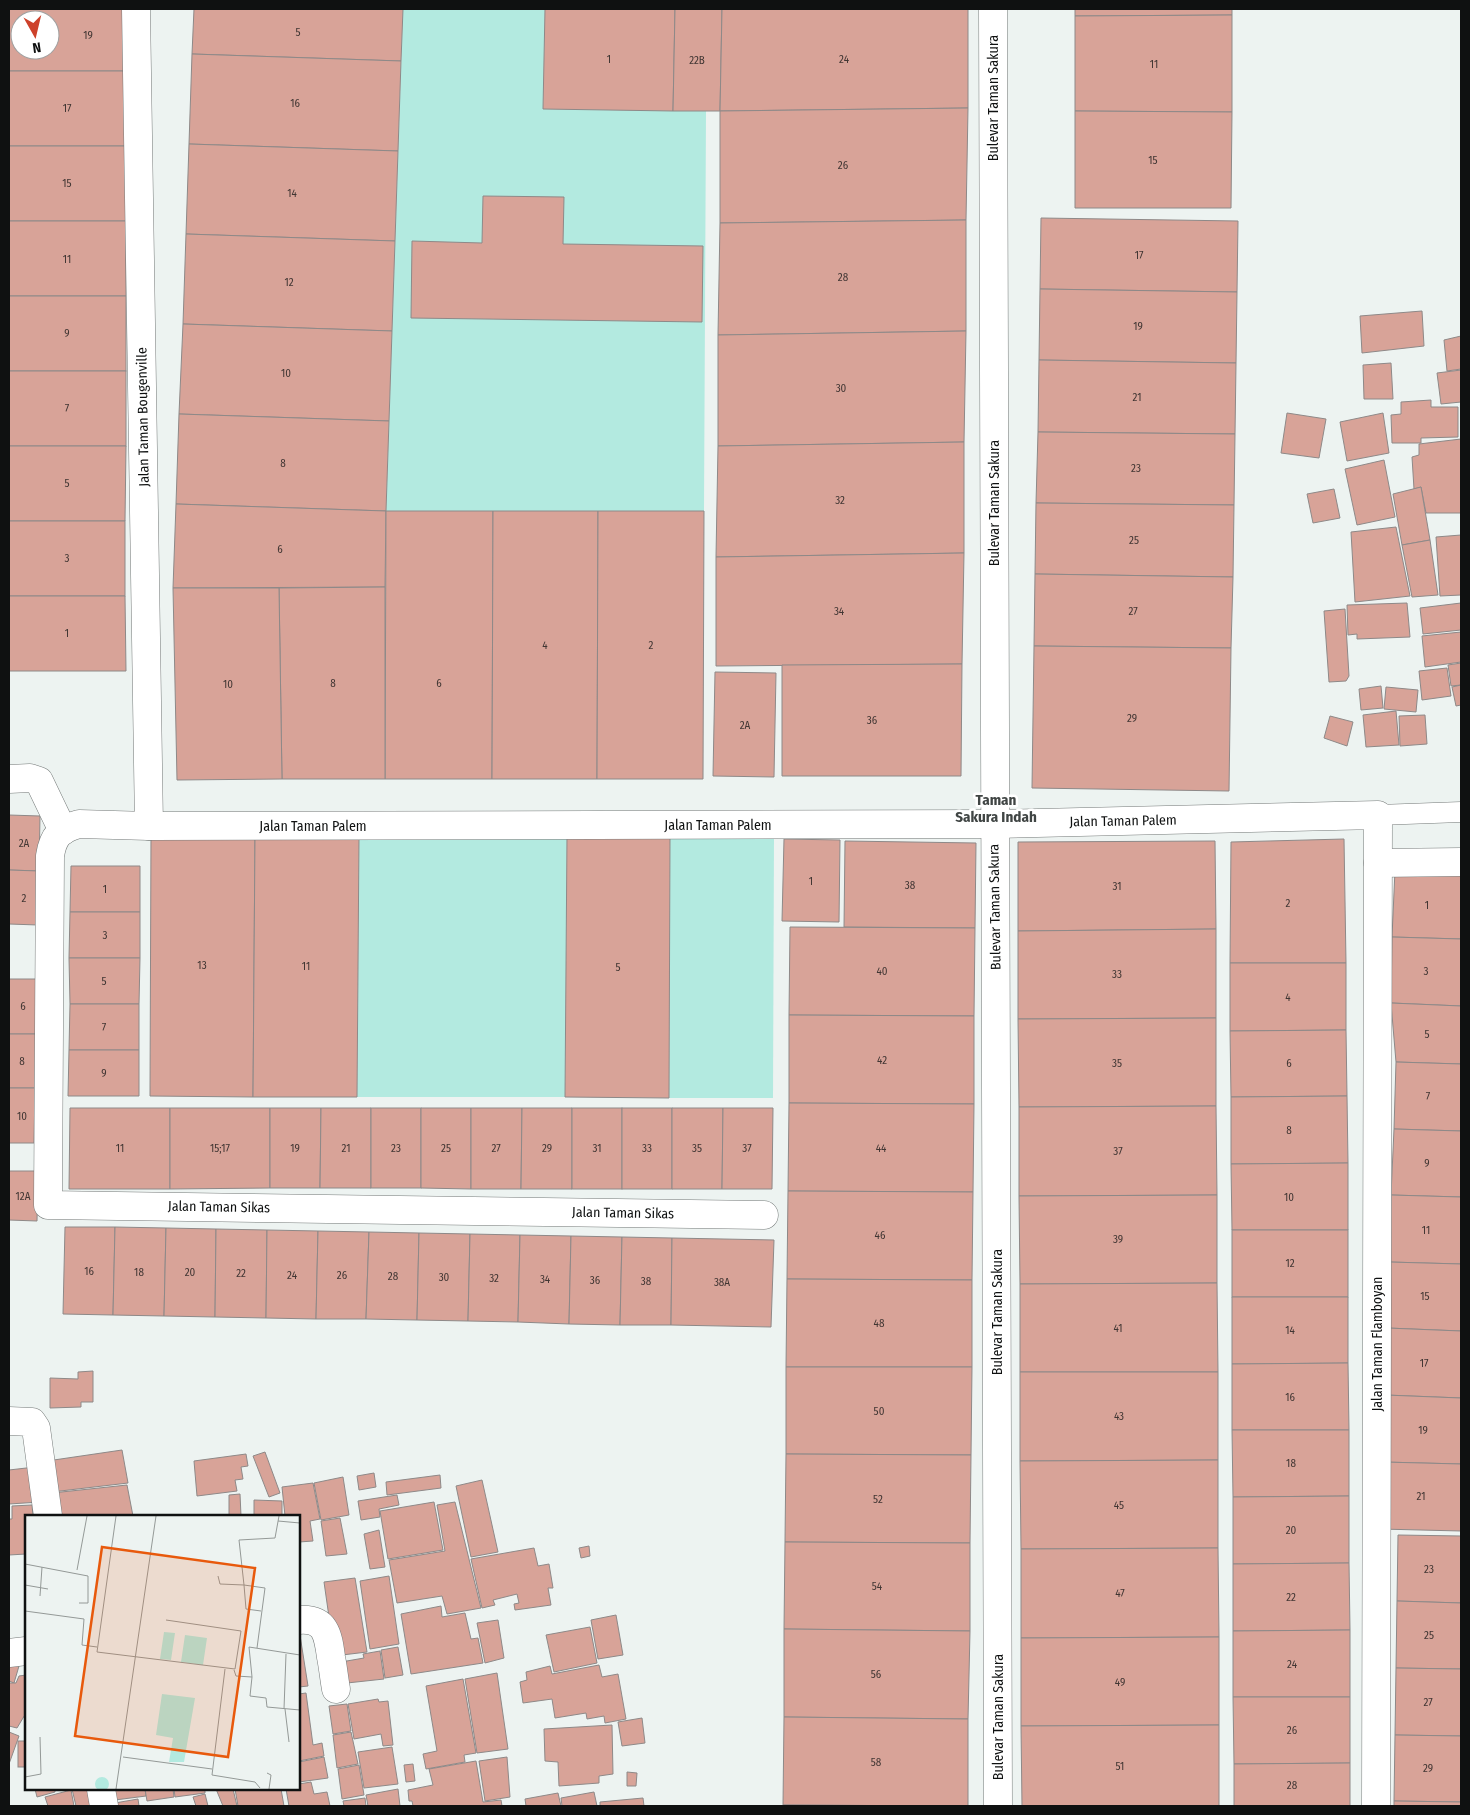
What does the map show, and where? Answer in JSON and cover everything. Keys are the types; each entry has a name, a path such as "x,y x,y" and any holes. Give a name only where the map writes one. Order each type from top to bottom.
{"street":[{"name":"Jalan Taman Bougenville","path":"136,9 149,826"},
{"name":"Bulevar Taman Sakura","path":"993,9 998,1806"},
{"path":"9,780 30,778 39,781 61,832"},
{"name":"Jalan Taman Palem","path":"61,832 79,824 149,826 994,824 1378,815"},
{"name":"Jalan Taman Flamboyan","path":"1376,1806 1378,815"},
{"name":"Jalan Taman Sikas","path":"61,832 52,842 50,856 48,1205 764,1215"},
{"path":"1378,872 1461,862"},
{"path":"9,1421 32,1422 36,1428 48,1515"},
{"path":"300,1620 314,1621 322,1626 328,1637 336,1689"},
{"path":"9,1653 25,1651"},
{"path":"101,1790 104,1806"}],"lane":[{"path":"1378,815 1461,812"}],"green space":[{"path":"403,9 545,9 543,108 706,111 704,511 386,511"},
{"path":"359,835 567,835 565,1097 357,1097"},
{"path":"670,836 774,836 773,1098 669,1098"}],"building":[{"path":"9,9 126,9 126,71 9,71"},
{"path":"194,9 403,9 401,61 192,54"},
{"path":"545,9 675,9 673,111 543,109"},
{"path":"675,9 722,9 720,111 673,111"},
{"path":"722,9 968,9 968,108 720,111"},
{"path":"1075,9 1232,9 1232,15 1075,16"},
{"path":"1232,15 1232,112 1075,111 1075,16"},
{"path":"192,54 401,61 398,151 189,144"},
{"path":"9,71 126,71 126,146 9,146"},
{"path":"968,108 966,220 720,223 720,111"},
{"path":"1075,111 1232,112 1231,208 1075,208"},
{"path":"189,144 398,151 395,241 186,234"},
{"path":"9,146 126,146 126,221 9,221"},
{"path":"483,196 564,197 563,244 703,246 702,322 411,318 412,241 482,243"},
{"path":"1041,218 1238,221 1237,292 1040,289"},
{"path":"966,220 966,331 718,335 720,223"},
{"path":"9,221 126,221 126,296 9,296"},
{"path":"186,234 395,241 392,331 183,324"},
{"path":"1040,289 1237,292 1236,363 1039,360"},
{"path":"9,296 126,296 126,371 9,371"},
{"path":"1422,311 1424,346 1362,353 1360,316"},
{"path":"183,324 392,331 389,421 179,414"},
{"path":"966,331 964,442 718,446 718,335"},
{"path":"1461,336 1461,369 1447,371 1444,340"},
{"path":"1039,360 1236,363 1235,434 1038,432"},
{"path":"1391,363 1393,399 1364,399 1363,365"},
{"path":"1461,370 1461,402 1441,404 1437,373"},
{"path":"9,371 126,371 126,446 9,446"},
{"path":"1431,400 1431,407 1458,407 1458,437 1421,438 1421,443 1392,443 1391,415 1401,414 1401,402"},
{"path":"1287,413 1326,419 1319,458 1281,453"},
{"path":"1383,413 1389,453 1347,461 1340,422"},
{"path":"179,414 389,421 386,511 176,504"},
{"path":"1038,432 1235,434 1234,505 1036,503"},
{"path":"1461,439 1461,513 1426,513 1421,487 1414,489 1412,457 1419,455 1419,444"},
{"path":"964,442 964,553 716,557 718,446"},
{"path":"9,446 126,446 125,521 9,521"},
{"path":"1384,460 1395,517 1357,525 1345,469"},
{"path":"1421,487 1430,540 1402,545 1393,494"},
{"path":"1334,489 1340,518 1313,523 1307,494"},
{"path":"1036,503 1234,505 1233,577 1035,574"},
{"path":"176,504 386,511 385,587 173,588"},
{"path":"386,511 493,511 492,779 385,779"},
{"path":"493,511 598,511 597,779 492,779"},
{"path":"598,511 704,511 703,779 597,779"},
{"path":"9,521 125,521 125,596 9,596"},
{"path":"1396,527 1410,596 1355,602 1351,532"},
{"path":"1461,535 1461,595 1440,596 1436,537"},
{"path":"1430,540 1438,595 1412,597 1402,545"},
{"path":"964,553 962,664 716,666 716,557"},
{"path":"1035,574 1233,577 1231,648 1034,646"},
{"path":"385,587 385,779 282,779 279,588"},
{"path":"173,588 279,588 282,779 177,780"},
{"path":"9,596 125,596 126,671 9,671"},
{"path":"1407,603 1410,637 1357,639 1357,634 1348,635 1347,605"},
{"path":"1461,603 1461,630 1423,634 1420,608"},
{"path":"1345,609 1349,676 1346,681 1329,682 1324,611"},
{"path":"1461,632 1461,662 1425,667 1422,636"},
{"path":"1034,646 1231,648 1229,791 1032,788"},
{"path":"1461,663 1461,685 1451,686 1448,665"},
{"path":"962,664 961,776 782,776 782,665"},
{"path":"1447,668 1451,696 1422,700 1419,671"},
{"path":"715,672 776,673 774,777 713,776"},
{"path":"1461,685 1461,705 1456,706 1452,687"},
{"path":"1381,686 1383,708 1361,710 1359,689"},
{"path":"1386,687 1418,690 1416,712 1384,709"},
{"path":"1396,711 1399,745 1366,747 1363,715"},
{"path":"1425,715 1427,744 1400,746 1399,716"},
{"path":"1330,716 1353,722 1347,746 1324,738"},
{"path":"9,815 40,816 39,871 9,870"},
{"path":"151,834 255,835 253,1097 150,1096"},
{"path":"255,835 359,835 357,1097 253,1097"},
{"path":"567,835 670,836 669,1098 565,1097"},
{"path":"784,839 840,840 839,922 782,921"},
{"path":"1344,839 1346,963 1230,963 1231,842"},
{"path":"845,841 976,843 975,928 844,927"},
{"path":"1215,841 1216,929 1018,931 1018,842"},
{"path":"71,866 140,866 140,912 70,912"},
{"path":"9,870 39,871 38,925 9,924"},
{"path":"1395,870 1461,872 1461,939 1392,937"},
{"path":"70,912 140,912 140,958 69,958"},
{"path":"790,927 975,928 974,1016 789,1015"},
{"path":"1216,929 1216,1018 1018,1019 1018,931"},
{"path":"1392,937 1461,939 1461,1006 1391,1003"},
{"path":"69,958 140,958 139,1004 70,1004"},
{"path":"1230,963 1346,963 1346,1030 1230,1031"},
{"path":"9,979 37,979 36,1034 9,1034"},
{"path":"1391,1003 1461,1006 1461,1064 1396,1062"},
{"path":"70,1004 139,1004 139,1050 69,1050"},
{"path":"789,1015 974,1016 974,1104 789,1103"},
{"path":"1216,1018 1216,1106 1019,1107 1018,1019"},
{"path":"1346,1030 1347,1096 1231,1097 1230,1031"},
{"path":"9,1034 36,1034 35,1088 9,1088"},
{"path":"69,1050 139,1050 139,1096 68,1096"},
{"path":"1396,1062 1461,1064 1461,1131 1394,1129"},
{"path":"9,1088 35,1088 34,1143 9,1143"},
{"path":"1347,1096 1348,1163 1231,1164 1231,1097"},
{"path":"789,1103 974,1104 973,1192 788,1191"},
{"path":"1216,1106 1217,1195 1019,1196 1019,1107"},
{"path":"70,1108 170,1108 170,1189 69,1189"},
{"path":"170,1108 270,1108 270,1188 170,1189"},
{"path":"270,1108 321,1108 320,1188 270,1188"},
{"path":"321,1108 371,1108 371,1188 320,1188"},
{"path":"371,1108 421,1108 421,1188 371,1188"},
{"path":"421,1108 471,1108 471,1189 421,1188"},
{"path":"471,1108 522,1108 521,1189 471,1189"},
{"path":"522,1108 572,1108 572,1189 521,1189"},
{"path":"572,1108 622,1108 622,1189 572,1189"},
{"path":"622,1108 672,1108 672,1189 622,1189"},
{"path":"672,1108 723,1108 722,1189 672,1189"},
{"path":"723,1108 773,1108 772,1189 722,1189"},
{"path":"1394,1129 1461,1131 1461,1197 1391,1195"},
{"path":"1348,1163 1348,1230 1232,1230 1231,1164"},
{"path":"9,1171 38,1171 37,1221 9,1220"},
{"path":"788,1191 973,1192 972,1280 787,1279"},
{"path":"1217,1195 1217,1283 1020,1284 1019,1196"},
{"path":"1391,1195 1461,1197 1461,1264 1389,1262"},
{"path":"65,1227 115,1227 113,1315 63,1314"},
{"path":"115,1227 166,1228 164,1316 113,1315"},
{"path":"166,1228 216,1229 215,1317 164,1316"},
{"path":"216,1229 267,1230 266,1318 215,1317"},
{"path":"267,1230 318,1231 316,1319 266,1318"},
{"path":"1232,1230 1348,1230 1348,1297 1232,1297"},
{"path":"318,1231 369,1232 366,1319 316,1319"},
{"path":"369,1232 419,1233 417,1320 366,1319"},
{"path":"419,1233 470,1234 468,1321 417,1320"},
{"path":"470,1234 520,1235 518,1322 468,1321"},
{"path":"520,1235 571,1236 569,1324 518,1322"},
{"path":"571,1236 622,1237 620,1325 569,1324"},
{"path":"622,1237 672,1238 671,1325 620,1325"},
{"path":"672,1238 774,1240 771,1327 671,1325"},
{"path":"1389,1262 1461,1264 1461,1331 1387,1328"},
{"path":"787,1279 972,1280 972,1367 786,1367"},
{"path":"1217,1283 1218,1372 1020,1372 1020,1284"},
{"path":"1232,1297 1348,1297 1348,1363 1232,1364"},
{"path":"1387,1328 1461,1331 1461,1398 1385,1395"},
{"path":"1348,1363 1349,1430 1232,1430 1232,1364"},
{"path":"786,1367 972,1367 971,1455 786,1454"},
{"path":"93,1371 93,1402 81,1402 81,1407 50,1408 50,1378 78,1379 78,1372"},
{"path":"1020,1372 1218,1372 1218,1460 1020,1461"},
{"path":"1385,1395 1461,1398 1461,1464 1383,1462"},
{"path":"1232,1430 1349,1430 1349,1496 1233,1497"},
{"path":"122,1450 128,1483 52,1492 47,1461"},
{"path":"265,1452 280,1493 269,1497 253,1456"},
{"path":"246,1454 248,1466 241,1467 243,1479 235,1480 237,1491 197,1496 194,1461"},
{"path":"786,1454 971,1455 970,1543 785,1542"},
{"path":"1218,1460 1218,1548 1021,1549 1020,1461"},
{"path":"1383,1462 1461,1464 1461,1531 1380,1529"},
{"path":"35,1467 40,1502 9,1504 9,1470"},
{"path":"374,1473 376,1487 359,1490 357,1476"},
{"path":"440,1475 441,1488 387,1495 386,1482"},
{"path":"343,1477 349,1515 321,1520 314,1483"},
{"path":"482,1480 498,1552 471,1557 456,1486"},
{"path":"313,1483 320,1519 310,1521 313,1541 300,1542 300,1515 285,1515 282,1487"},
{"path":"127,1485 133,1515 55,1515 52,1493"},
{"path":"240,1494 241,1515 229,1515 229,1495"},
{"path":"397,1495 399,1505 379,1509 380,1517 361,1520 358,1501"},
{"path":"1349,1496 1349,1563 1233,1564 1233,1497"},
{"path":"254,1500 282,1501 282,1515 254,1515"},
{"path":"434,1502 443,1550 388,1559 380,1511"},
{"path":"455,1502 481,1608 447,1614 442,1596 397,1603 389,1560 445,1551 437,1505"},
{"path":"32,1505 33,1515 25,1515 25,1554 9,1555 9,1519 12,1519 12,1506"},
{"path":"340,1518 347,1554 326,1556 321,1521"},
{"path":"379,1530 385,1567 370,1569 364,1534"},
{"path":"1398,1535 1461,1536 1461,1603 1397,1601"},
{"path":"785,1542 970,1543 970,1631 784,1629"},
{"path":"589,1546 590,1556 581,1558 579,1548"},
{"path":"534,1548 538,1566 549,1564 553,1588 548,1588 551,1605 515,1610 514,1604 519,1603 517,1594 493,1600 495,1605 482,1608 471,1559"},
{"path":"1218,1548 1219,1637 1021,1638 1021,1549"},
{"path":"1349,1563 1350,1630 1233,1631 1233,1564"},
{"path":"389,1576 399,1644 370,1649 360,1581"},
{"path":"355,1578 367,1652 342,1655 336,1623 330,1624 324,1582"},
{"path":"1397,1601 1461,1603 1461,1669 1396,1668"},
{"path":"441,1606 442,1617 465,1613 471,1639 478,1638 483,1663 411,1674 401,1614"},
{"path":"616,1615 623,1655 598,1659 591,1620"},
{"path":"498,1620 504,1658 485,1663 477,1623"},
{"path":"590,1627 597,1663 554,1672 546,1635"},
{"path":"784,1629 970,1631 968,1719 784,1717"},
{"path":"1350,1630 1350,1697 1233,1697 1233,1631"},
{"path":"300,1635 308,1686 300,1687"},
{"path":"1219,1637 1219,1725 1021,1726 1021,1638"},
{"path":"398,1647 403,1675 385,1678 381,1650"},
{"path":"380,1651 384,1679 347,1683 341,1662 364,1658 363,1654"},
{"path":"9,1663 19,1666 14,1683 9,1681"},
{"path":"599,1665 602,1677 618,1674 626,1719 605,1723 604,1716 587,1719 586,1713 555,1718 552,1699 523,1703 520,1682 527,1680 526,1672 550,1666 552,1674"},
{"path":"1396,1668 1461,1669 1461,1736 1395,1735"},
{"path":"497,1673 508,1749 477,1753 465,1679"},
{"path":"25,1675 25,1715 17,1728 9,1726 9,1683 16,1683 19,1676"},
{"path":"463,1679 476,1753 464,1755 465,1762 426,1769 423,1754 437,1751 426,1686"},
{"path":"306,1693 313,1745 322,1743 324,1756 300,1761 300,1694"},
{"path":"1233,1697 1350,1697 1350,1763 1234,1764"},
{"path":"378,1699 379,1702 388,1701 393,1745 383,1746 381,1734 354,1739 348,1704"},
{"path":"347,1704 351,1731 333,1734 329,1706"},
{"path":"784,1717 968,1719 968,1806 783,1805"},
{"path":"642,1718 645,1743 622,1746 618,1722"},
{"path":"612,1725 613,1774 599,1776 599,1783 559,1786 558,1762 545,1761 544,1729"},
{"path":"1219,1725 1219,1806 1022,1806 1021,1726"},
{"path":"9,1732 19,1736 9,1764"},
{"path":"351,1732 358,1764 337,1768 333,1735"},
{"path":"1395,1735 1461,1736 1461,1802 1394,1801"},
{"path":"18,1741 25,1741 25,1767 18,1767"},
{"path":"392,1747 398,1784 364,1788 358,1752"},
{"path":"324,1757 328,1778 300,1782 300,1762"},
{"path":"507,1757 510,1797 485,1801 479,1761"},
{"path":"476,1761 483,1802 501,1800 502,1806 413,1806 412,1801 409,1801 408,1790 433,1785 429,1769"},
{"path":"1350,1763 1350,1806 1234,1806 1234,1764"},
{"path":"413,1764 415,1781 406,1782 404,1765"},
{"path":"359,1765 364,1795 342,1799 338,1769"},
{"path":"627,1772 637,1773 636,1786 627,1786"},
{"path":"311,1782 314,1794 327,1792 330,1806 289,1806 286,1790 300,1790 300,1784"},
{"path":"398,1789 400,1806 368,1806 366,1795"},
{"path":"35,1790 55,1790 55,1792 37,1797"},
{"path":"71,1790 74,1806 48,1806 45,1797"},
{"path":"72,1790 98,1790 97,1806 76,1806"},
{"path":"114,1790 145,1790 146,1796 115,1800"},
{"path":"145,1790 173,1790 174,1797 147,1801"},
{"path":"174,1790 205,1790 205,1793 175,1797"},
{"path":"216,1790 233,1790 237,1806 223,1806"},
{"path":"235,1790 281,1790 284,1806 238,1806"},
{"path":"594,1792 597,1806 562,1806 561,1798"},
{"path":"558,1793 561,1806 526,1806 525,1799"},
{"path":"205,1794 208,1806 196,1806 193,1797"},
{"path":"365,1798 366,1806 344,1806 343,1801"},
{"path":"643,1798 644,1806 600,1806 600,1802"},
{"path":"138,1799 139,1806 116,1806 115,1803"},
{"path":"1394,1801 1461,1802 1461,1806 1394,1806"},
{"path":"783,1805 951,1806 783,1806"}],"district":[{"name":"Taman Sakura Indah","path":"996,808"}]}
